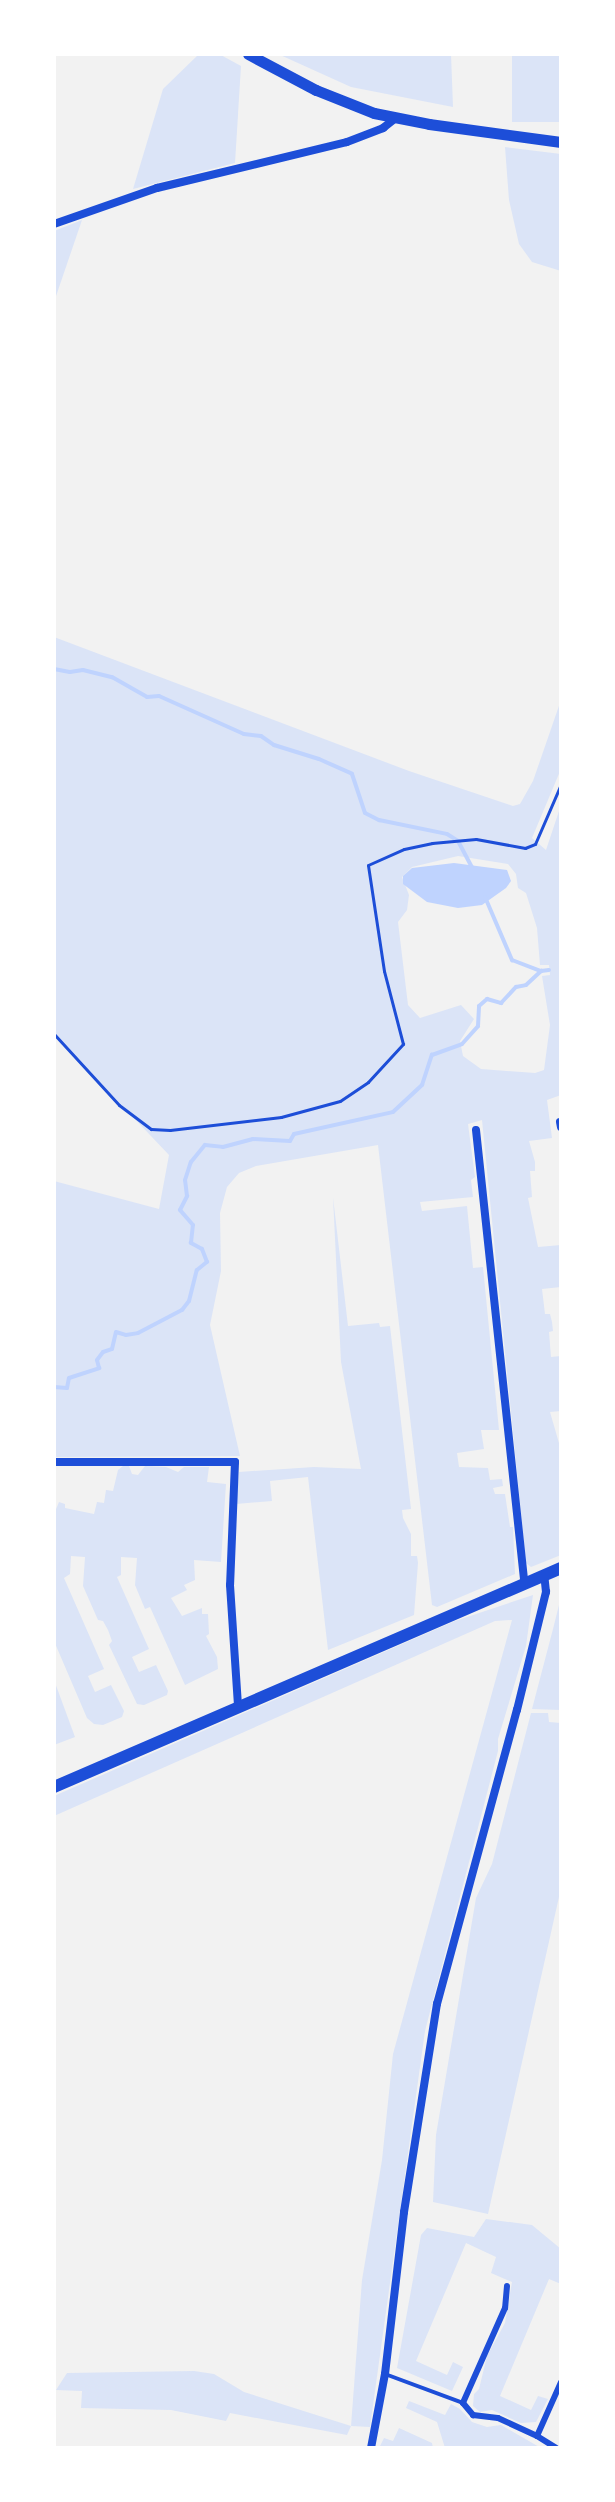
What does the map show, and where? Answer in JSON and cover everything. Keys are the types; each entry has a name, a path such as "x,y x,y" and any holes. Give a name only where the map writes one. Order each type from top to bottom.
{"main road":[{"path":"54,1787 561,1568"}],"street":[{"path":"248,54 316,90 396,118 561,142"},
{"path":"54,224 157,188 347,142 383,128 396,118"},
{"path":"476,1130 524,1582"},
{"path":"54,1462 235,1462 230,1585 238,1706"},
{"path":"371,2448 385,2374 404,2212 437,2004 517,1710 546,1592 544,1574"},
{"path":"507,2286 505,2308 463,2403 473,2415 498,2418 556,2448"},
{"path":"537,2436 561,2382"}],"lane":[{"path":"385,2374 463,2403"}],"path":[{"path":"54,1034 136,1120 160,1131 281,1117 330,1105 361,1089 403,1044 384,971 367,868 404,849 448,841 468,840 521,849 535,844 561,784"}],"shaded area":[{"path":"199,54 219,54 241,66 235,163 133,189 163,89"},
{"path":"278,54 451,54 453,107 351,87"},
{"path":"512,54 561,54 561,122 512,122"},
{"path":"505,147 561,154 561,271 532,262 519,244 509,200"},
{"path":"82,220 54,302 54,231"},
{"path":"54,637 409,771 513,806 520,804 533,781 561,700 561,769 532,838 546,850 561,805 561,1095 547,1100 552,1138 529,1141 535,1171 530,1171 532,1197 528,1198 538,1247 561,1245 561,1287 542,1289 545,1314 550,1314 552,1322 553,1331 549,1332 551,1357 561,1356 561,1411 550,1412 561,1450 561,1555 531,1567 526,1563 482,1120 468,1124 475,1177 471,1180 473,1197 420,1202 422,1211 467,1206 473,1268 483,1267 499,1430 481,1430 484,1449 457,1453 459,1467 488,1468 490,1480 502,1479 503,1486 493,1488 495,1494 505,1494 510,1527 513,1527 515,1574 437,1607 432,1605 378,1145 256,1166 239,1173 227,1187 220,1213 221,1271 210,1325 240,1456 54,1457 54,1181 159,1209 169,1155 54,1034","holes":["458,856 508,864 516,874 518,888 526,893 537,928 540,965 549,965 550,975 542,976 550,1025 544,1070 535,1073 481,1069 463,1056 460,1041 474,1019 461,1005 420,1018 408,1005 398,922 407,910 409,895 402,877 412,867"]},
{"path":"333,1197 348,1326 379,1323 380,1327 390,1326 411,1509 402,1510 411,1534 411,1556 417,1556 418,1563 414,1615 328,1650 308,1477 270,1481 272,1501 236,1504 239,1472 314,1467 361,1469 341,1362"},
{"path":"129,1466 132,1474 138,1475 145,1466 166,1467 178,1472 184,1467 209,1467 207,1482 226,1484 221,1562 194,1560 195,1580 184,1585 187,1590 171,1598 182,1616 202,1608 202,1614 208,1614 209,1634 206,1636 217,1657 218,1669 185,1685 150,1607 145,1609 135,1585 137,1558 121,1557 121,1575 117,1577 149,1649 132,1657 139,1672 156,1665 168,1691 167,1695 144,1705 137,1704 109,1645 112,1641 108,1630 103,1621 98,1620 83,1586 85,1557 71,1556 70,1574 64,1578 104,1669 88,1676 95,1692 111,1685 124,1711 122,1717 103,1725 94,1724 87,1718 54,1641 54,1514 59,1502 65,1504 65,1508 94,1514 97,1502 104,1503 106,1490 113,1491 118,1470"},
{"path":"533,1595 526,1646 498,1739 498,1751 425,2031 370,2427 351,2426 362,2280 382,2160 393,2054 512,1620 495,1621 54,1816 54,1796 455,1621"},
{"path":"561,1597 561,1710 532,1709 553,1629"},
{"path":"54,1680 75,1737 54,1745"},
{"path":"531,1713 548,1713 549,1722 561,1723 561,1888 488,2214 433,2202 436,2135 476,1898 492,1864"},
{"path":"486,2219 532,2225 561,2249 561,2284 549,2279 500,2396 531,2410 538,2396 548,2399 536,2422 521,2423 492,2410 480,2412 473,2406 487,2356 505,2323 512,2282 491,2273 496,2257 466,2243 416,2361 447,2375 453,2362 463,2367 452,2391 397,2368 421,2235 427,2228 474,2237"},
{"path":"194,2371 214,2374 244,2392 351,2426 347,2435 230,2413 226,2421 171,2410 81,2408 82,2391 56,2390 67,2373"},
{"path":"409,2401 445,2415 451,2404 472,2422 487,2427 501,2425 541,2448 445,2448 437,2422 406,2408"},
{"path":"399,2428 432,2443 433,2448 379,2448 384,2438 393,2441"}],"water":[{"path":"454,863 507,870 511,881 482,905 458,908 427,902 403,884 403,876 412,868"}],"waterway":[{"path":"54,669 70,672 83,670 112,677 147,697 159,696 244,734 261,736 274,745 319,759 352,774 365,813 379,820 447,834 458,841 472,867"},
{"path":"485,897 512,960 541,971"},
{"path":"54,1387 67,1388 69,1378 99,1368 97,1360 103,1352 112,1349 116,1332 126,1335 138,1333 182,1310 189,1301 197,1270 207,1262 202,1249 191,1243 193,1225 180,1210 187,1196 185,1180 191,1162 205,1145 223,1147 253,1139 290,1141 294,1134 393,1112 422,1085 432,1055 462,1044 478,1026 479,1006 487,999 501,1003 516,987 526,985 541,971 549,970"}]}
